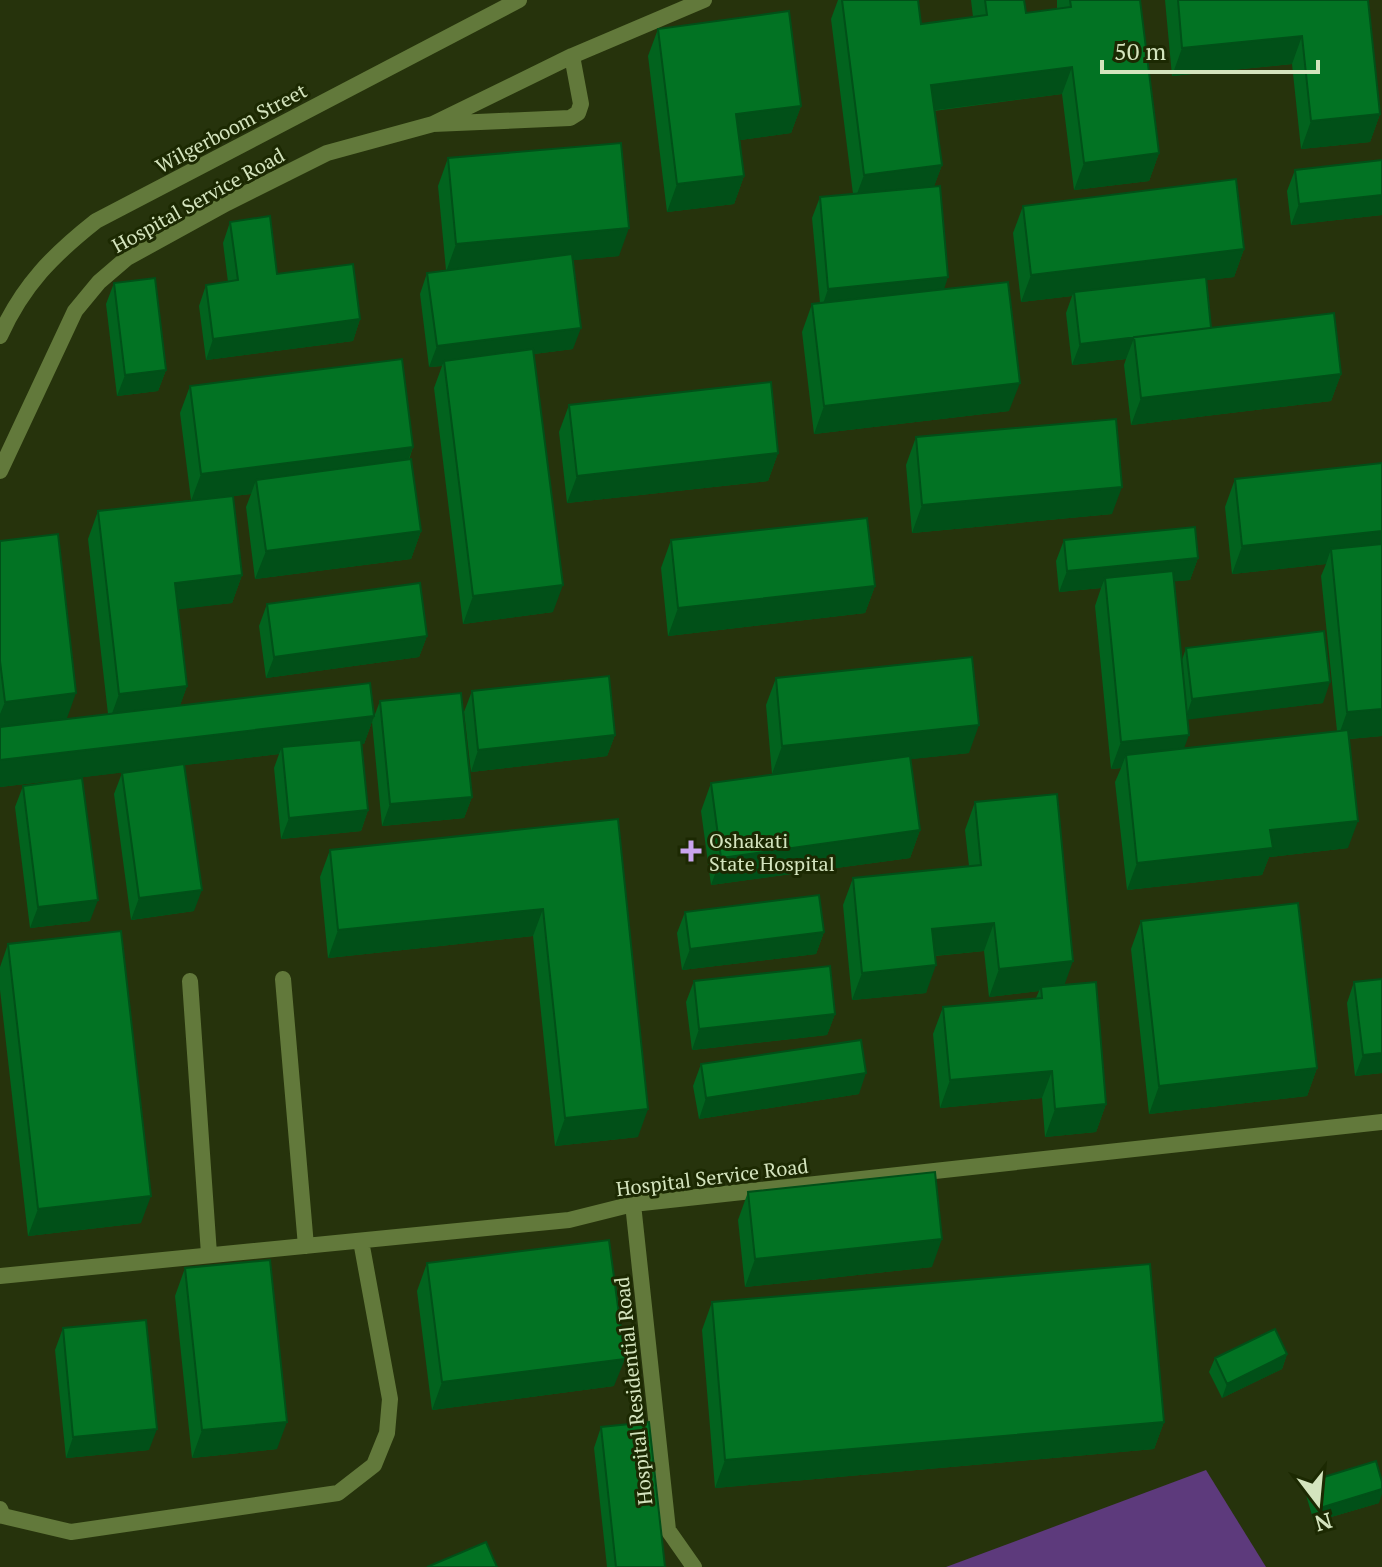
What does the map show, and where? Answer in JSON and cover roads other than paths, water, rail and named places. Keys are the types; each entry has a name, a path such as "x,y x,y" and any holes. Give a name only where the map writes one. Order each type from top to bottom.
{"street":[{"name":"Wilgerboom Street","path":"0,336 33,278 67,244 96,221 519,0"},
{"path":"572,56 704,0"},
{"name":"Hospital Service Road","path":"0,471 75,311 99,282 127,258 327,153 433,124 572,56 581,104 578,113 570,118 433,124"},
{"path":"283,979 306,1246"},
{"path":"190,981 209,1254"},
{"name":"Hospital Service Road","path":"0,1276 569,1220 633,1204 1382,1122"},
{"name":"Hospital Residential Road","path":"633,1204 668,1530 694,1567"},
{"path":"0,1509 3,1516 71,1532 338,1493 374,1465 387,1433 390,1399 361,1241"}],"place":[{"name":"Oshakati State Hospital","path":"691,851"}]}
